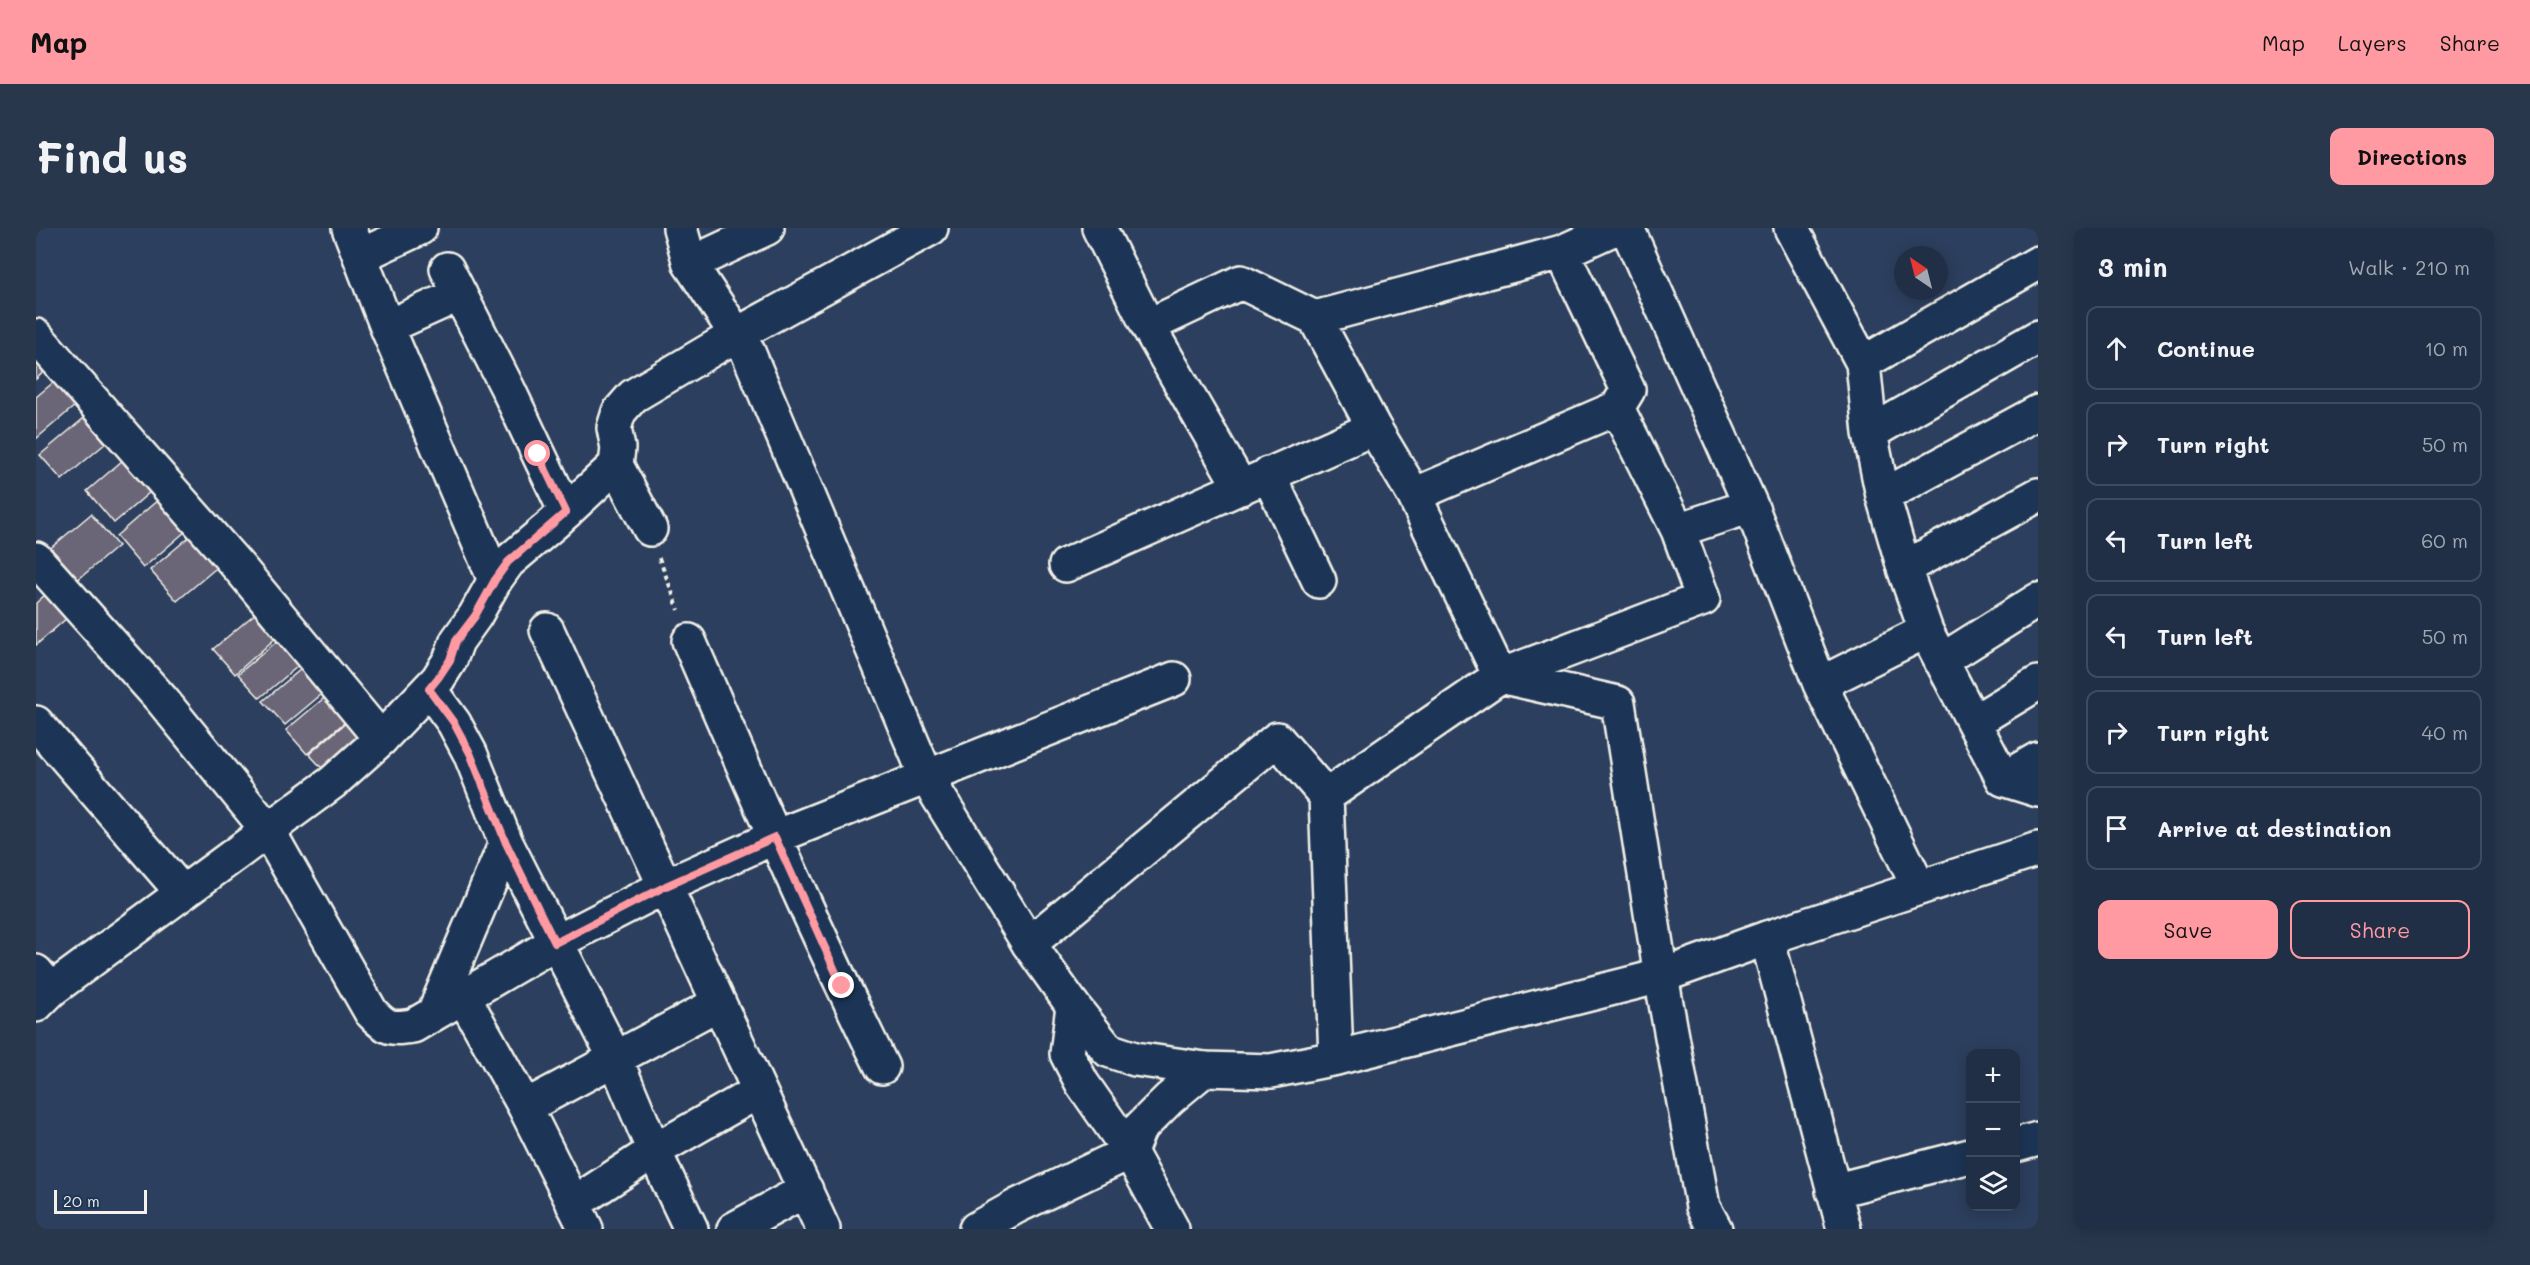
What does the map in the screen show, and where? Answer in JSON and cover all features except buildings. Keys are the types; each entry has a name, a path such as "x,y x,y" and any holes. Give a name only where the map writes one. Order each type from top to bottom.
{"street":[{"path":"420,228 354,242 387,327 495,580"},
{"path":"680,228 690,264 752,361 927,778 1029,944 1108,1050 1134,1059 1204,1069 1271,1071 1336,1058 1661,976 1767,938 2038,849"},
{"path":"690,264 767,228"},
{"path":"650,529 616,465 618,448 614,428 619,412 633,396 736,335 932,228"},
{"path":"1099,228 1148,326 1255,481 1319,581"},
{"path":"1315,318 1562,252 1615,228"},
{"path":"1627,228 1751,506 1820,684 1919,888"},
{"path":"1791,228 1863,363 1870,433 1883,496 1904,568 1926,631 2003,779 2038,790"},
{"path":"1414,495 1617,408 1628,390 1562,252"},
{"path":"1863,363 2038,263"},
{"path":"387,327 453,282 508,389 566,512"},
{"path":"1148,326 1240,282 1315,318 1374,428 1414,495 1500,676"},
{"path":"36,336 243,572 381,739"},
{"path":"1870,433 2038,337"},
{"path":"1326,796 1500,676 1703,599 1678,530 1617,408"},
{"path":"1883,496 2038,412"},
{"path":"1066,565 1374,428"},
{"path":"41,989 333,782 381,739 438,678 450,660 456,641 475,616 508,562 616,465"},
{"path":"1904,568 2038,495"},
{"path":"1678,530 1751,506"},
{"path":"36,559 162,700 267,829 371,1012 380,1023 392,1029 413,1026 555,943 666,886 775,837 1174,680"},
{"path":"1941,661 2038,600"},
{"path":"685,628 775,837 842,986 882,1067"},
{"path":"547,630 823,1229"},
{"path":"1820,684 1926,631"},
{"path":"1500,676 1618,703 1661,976 1703,1207 1715,1229"},
{"path":"1974,722 2038,683"},
{"path":"429,689 454,723 470,753 506,843 615,1058 654,1151 691,1229"},
{"path":"36,723 182,891"},
{"path":"1029,944 1277,739 1326,796 1336,1058"},
{"path":"2003,779 2038,759"},
{"path":"434,1014 506,843"},
{"path":"1767,938 1844,1229"},
{"path":"463,996 525,1107 580,1217 654,1151 759,1091"},
{"path":"525,1107 719,1002"},
{"path":"1073,1006 1067,1054 1082,1083 1130,1152 1172,1229"},
{"path":"976,1229 1022,1218 1130,1152 1139,1129 1204,1069"},
{"path":"2020,1144 2038,1139"},
{"path":"1833,1191 1967,1157"},
{"path":"734,1229 806,1190"}],"path":[{"path":"650,529 685,628"}],"route":[{"path":"538,454 566,512 508,562 475,616 456,641 450,660 429,689 454,723 470,753 506,843 555,943 666,886 775,837 842,986"}]}
